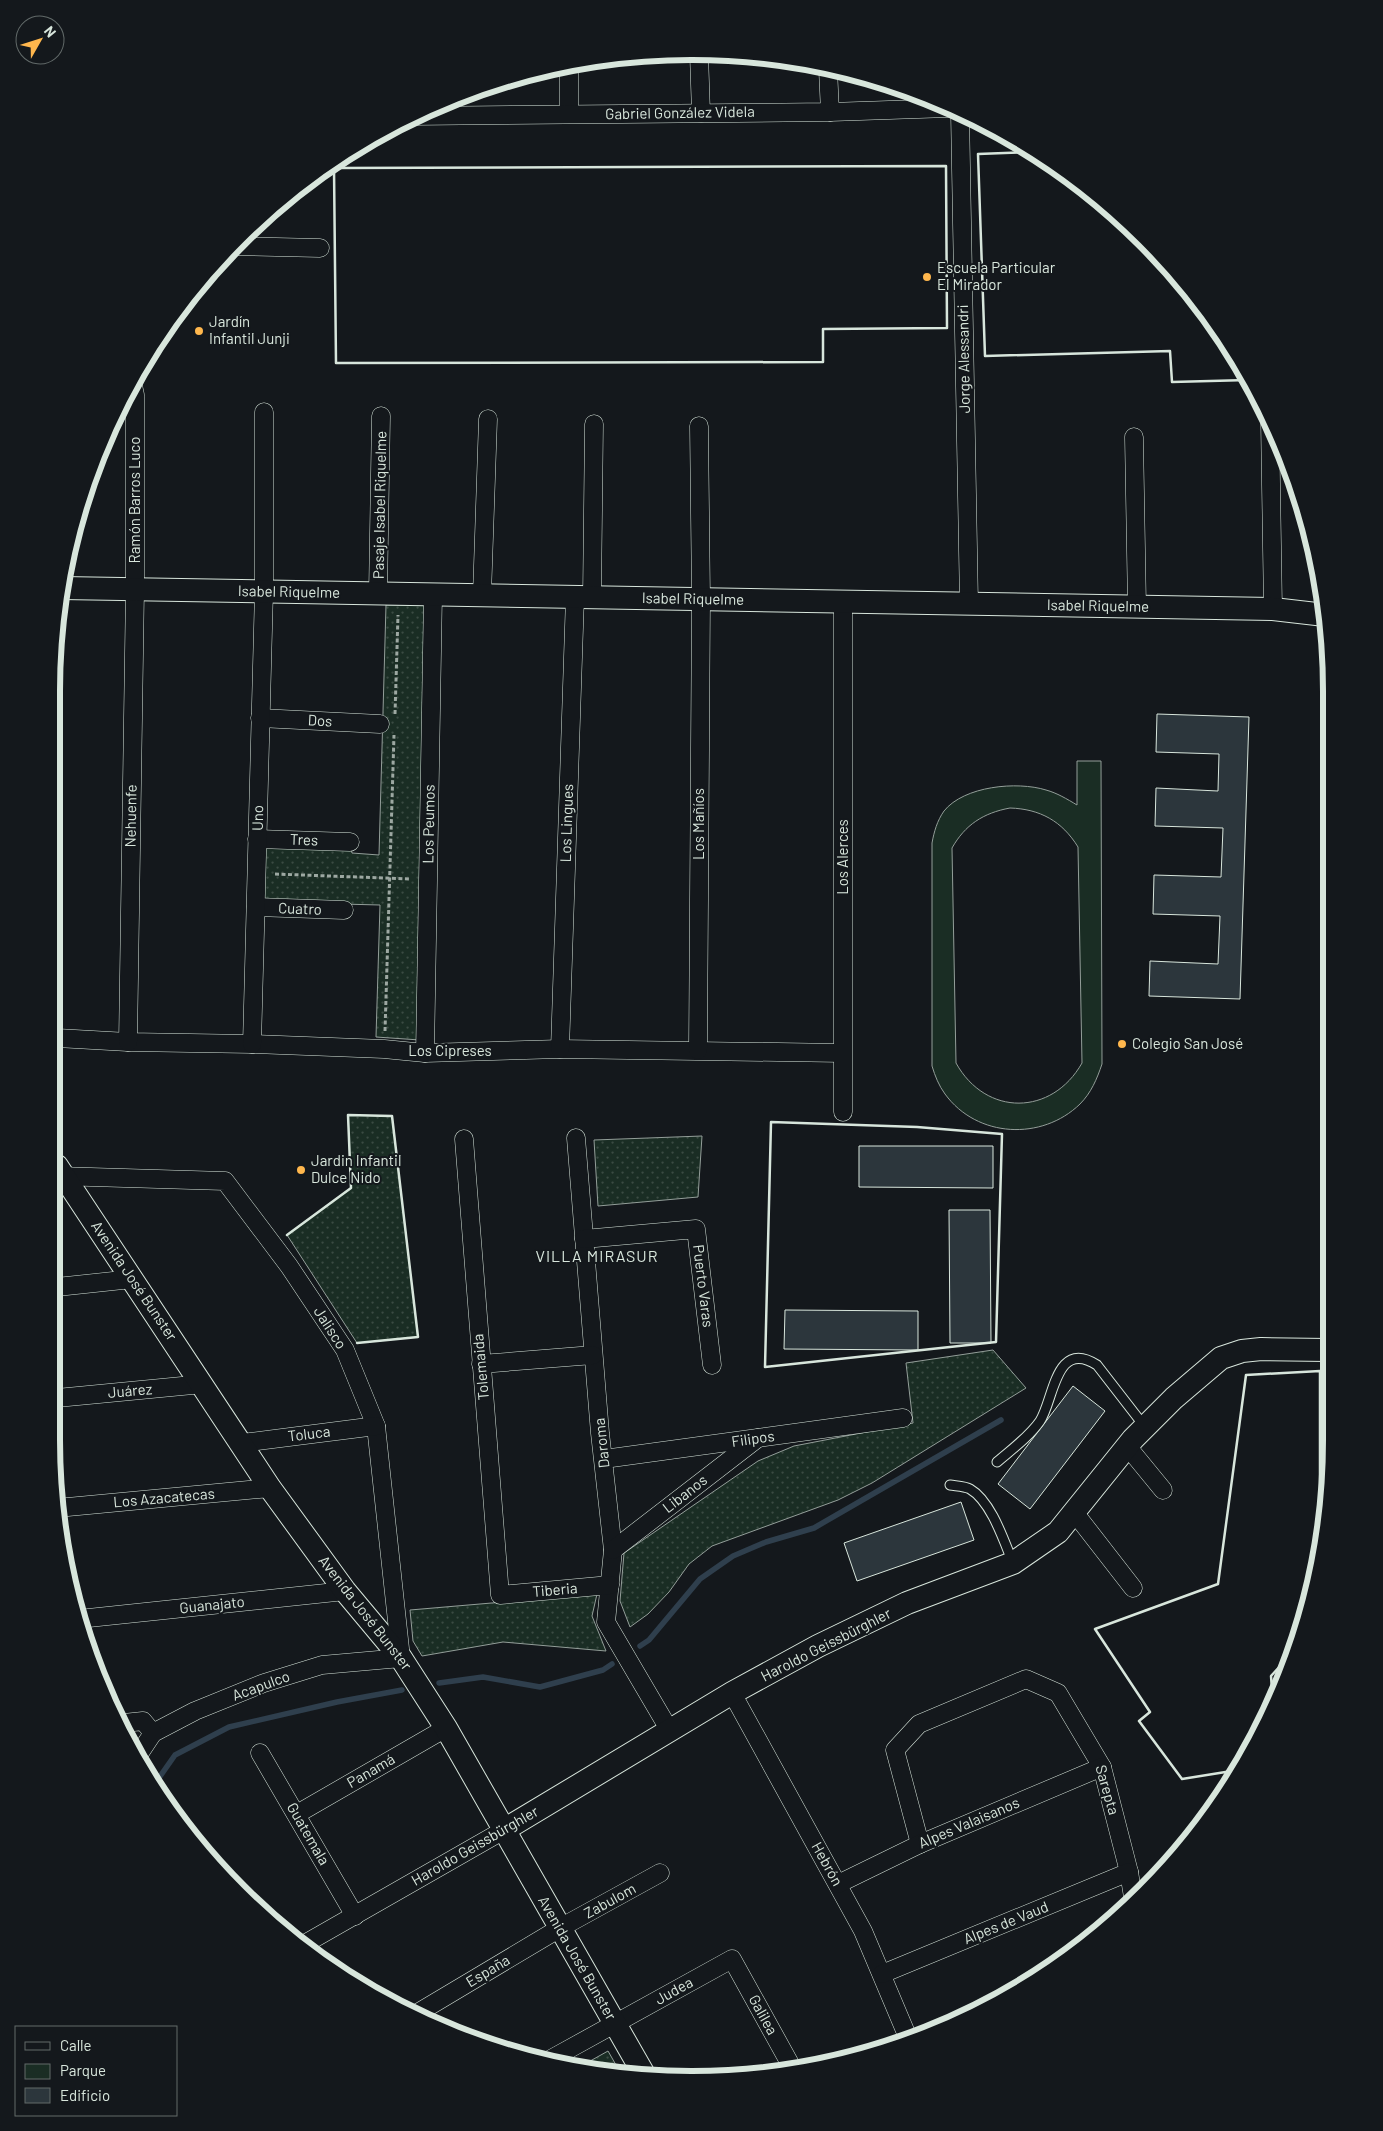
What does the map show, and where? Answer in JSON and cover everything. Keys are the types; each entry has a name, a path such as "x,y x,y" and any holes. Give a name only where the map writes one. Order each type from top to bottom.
{"street":[{"path":"699,60 701,113"},
{"path":"569,72 569,114"},
{"path":"828,75 830,112"},
{"name":"Gabriel González Videla","path":"445,110 569,114 830,112 934,108"},
{"name":"Jorge Alessandri","path":"960,120 969,604"},
{"path":"244,246 320,248"},
{"name":"Ramón Barros Luco","path":"135,394 135,589"},
{"path":"264,412 264,591"},
{"name":"Pasaje Isabel Riquelme","path":"381,416 389,594"},
{"path":"482,595 488,419"},
{"path":"584,597 594,424"},
{"path":"699,426 701,599"},
{"path":"1134,437 1137,607"},
{"path":"1270,439 1273,609"},
{"name":"Isabel Riquelme","path":"69,588 1273,609 1319,614"},
{"name":"Nehuenfe","path":"128,1042 135,589"},
{"name":"Uno","path":"252,1044 264,591"},
{"name":"Los Peumos","path":"425,1053 433,594"},
{"name":"Los Lingues","path":"560,1049 584,597"},
{"name":"Los Mañíos","path":"698,1050 701,599"},
{"name":"Los Alerces","path":"843,1112 844,602"},
{"name":"Dos","path":"260,718 390,725"},
{"name":"Tres","path":"257,839 350,842"},
{"name":"Cuatro","path":"256,907 344,910"},
{"name":"Los Cipreses","path":"60,1038 128,1042 384,1049 425,1053 560,1049 842,1053"},
{"name":"Daroma","path":"576,1138 593,1356 613,1550 606,1622 670,1731"},
{"name":"Tolemaida","path":"464,1139 500,1595"},
{"name":"Jalisco","path":"60,1172 225,1181 289,1266 345,1350 376,1426 401,1658"},
{"name":"Avenida José Bunster","path":"60,1173 204,1384 270,1488 345,1591 401,1658 446,1728 641,2069"},
{"name":"Puerto Varas","path":"584,1239 696,1230 712,1365"},
{"path":"60,1286 132,1279"},
{"name":"Haroldo Geissbürghler","path":"308,1942 504,1830 732,1693 818,1646 907,1603 1013,1563 1058,1532 1127,1446 1174,1398 1221,1358 1242,1351 1261,1349 1323,1350"},
{"path":"481,1364 593,1356"},
{"name":"Juárez","path":"60,1398 204,1384"},
{"name":"Filipos","path":"604,1459 903,1418"},
{"name":"Toluca","path":"242,1443 376,1426"},
{"name":"Libanos","path":"613,1550 758,1438"},
{"path":"1127,1446 1163,1490"},
{"name":"Los Azacatecas","path":"64,1507 270,1488"},
{"path":"1074,1512 1133,1588"},
{"name":"Tiberia","path":"500,1595 610,1584"},
{"name":"Guanajato","path":"87,1618 345,1591"},
{"name":"Acapulco","path":"142,1750 153,1734 195,1711 264,1683 322,1665 401,1658"},
{"name":"Sarepta","path":"920,1844 895,1750 920,1724 1026,1679 1058,1693 1102,1766 1129,1872 1131,1892"},
{"name":"Hebrón","path":"732,1693 838,1884 882,1974 906,2033"},
{"path":"127,1723 143,1721 153,1734"},
{"name":"Panamá","path":"297,1814 446,1728"},
{"name":"Guatemala","path":"260,1752 355,1916"},
{"name":"Alpes Valaisanos","path":"838,1884 920,1844 1102,1766"},
{"name":"Alpes de Vaud","path":"882,1974 1129,1872"},
{"name":"Zabulom","path":"560,1928 660,1873"},
{"name":"España","path":"422,2010 560,1928"},
{"name":"Judea","path":"556,2056 732,1959"},
{"name":"Galilea","path":"732,1959 790,2063"}],"lane":[{"path":"997,1462 1033,1431 1041,1420 1056,1376 1066,1363 1082,1358 1097,1365 1145,1427"},
{"path":"950,1485 969,1489 982,1501 997,1524 1013,1563"}],"path":[{"path":"384,1049 390,725 389,594"},
{"path":"256,873 428,880"}],"green space":[{"path":"386,605 427,605 420,1040 376,1037 380,905 264,902 264,844 351,848 352,853 379,855"},
{"path":"1077,761 1101,761 1102,1064 1096,1080 1087,1095 1080,1104 1065,1116 1029,1129 1010,1129 992,1126 974,1119 958,1109 943,1091 932,1066 932,843 934,835 944,811 964,796 977,791 1006,786 1034,787 1066,798 1077,805","holes":["1010,808 1040,814 1057,823 1078,847 1082,1063 1069,1080 1054,1093 1037,1101 1019,1103 1001,1101 984,1093 969,1081 956,1063 952,848 963,833 983,817 1000,810"]},
{"path":"348,1115 392,1116 418,1337 357,1343 287,1235 351,1188"},
{"path":"702,1136 698,1197 598,1206 594,1140"},
{"path":"993,1350 1026,1388 872,1483 838,1500 712,1546 689,1564 669,1592 648,1614 630,1627 620,1601 624,1553 758,1461 794,1446 913,1423 906,1363"},
{"path":"597,1594 592,1616 606,1651 503,1642 422,1656 413,1641 410,1610"},
{"path":"608,2051 617,2067 609,2066 588,2062"}],"building":[{"path":"1157,714 1249,717 1240,999 1149,996 1150,961 1218,964 1220,916 1153,914 1154,875 1221,877 1223,828 1155,826 1156,788 1218,791 1219,754 1156,752"},
{"path":"859,1146 993,1146 993,1188 859,1187"},
{"path":"949,1210 990,1210 991,1343 950,1343"},
{"path":"785,1310 918,1311 918,1350 784,1349"},
{"path":"1073,1386 1105,1411 1030,1509 998,1484"},
{"path":"961,1502 974,1540 857,1581 844,1543"}],"waterway":[{"path":"640,1646 649,1640 700,1579 733,1556 766,1542 814,1528 1001,1420"},
{"path":"439,1683 483,1677 540,1687 603,1670 612,1664"},
{"path":"159,1778 175,1755 229,1727 337,1702 402,1690"}],"wall":[{"path":"1019,152 978,154 985,356 1170,351 1172,382 1240,380"},
{"path":"334,171 336,363 823,362 823,329 947,328 946,166"},
{"path":"338,168 946,166"},
{"path":"287,1235 351,1188 348,1115 392,1116 418,1337 357,1343"},
{"path":"771,1122 917,1127 1002,1134 996,1342 765,1367 771,1122"},
{"path":"1228,1772 1182,1779 1139,1721 1150,1712 1095,1629 1218,1584 1246,1375 1320,1371 1320,1502"},
{"path":"1272,1688 1271,1676 1281,1666"}],"place":[{"name":"Escuela Particular El Mirador","path":"927,277"},
{"name":"Jardín Infantil Junji","path":"199,331"},
{"name":"Colegio San José","path":"1122,1044"},
{"name":"Jardin Infantil Dulce Nido","path":"301,1170"}],"district":[{"name":"VILLA MIRASUR","path":"597,1256"}]}
